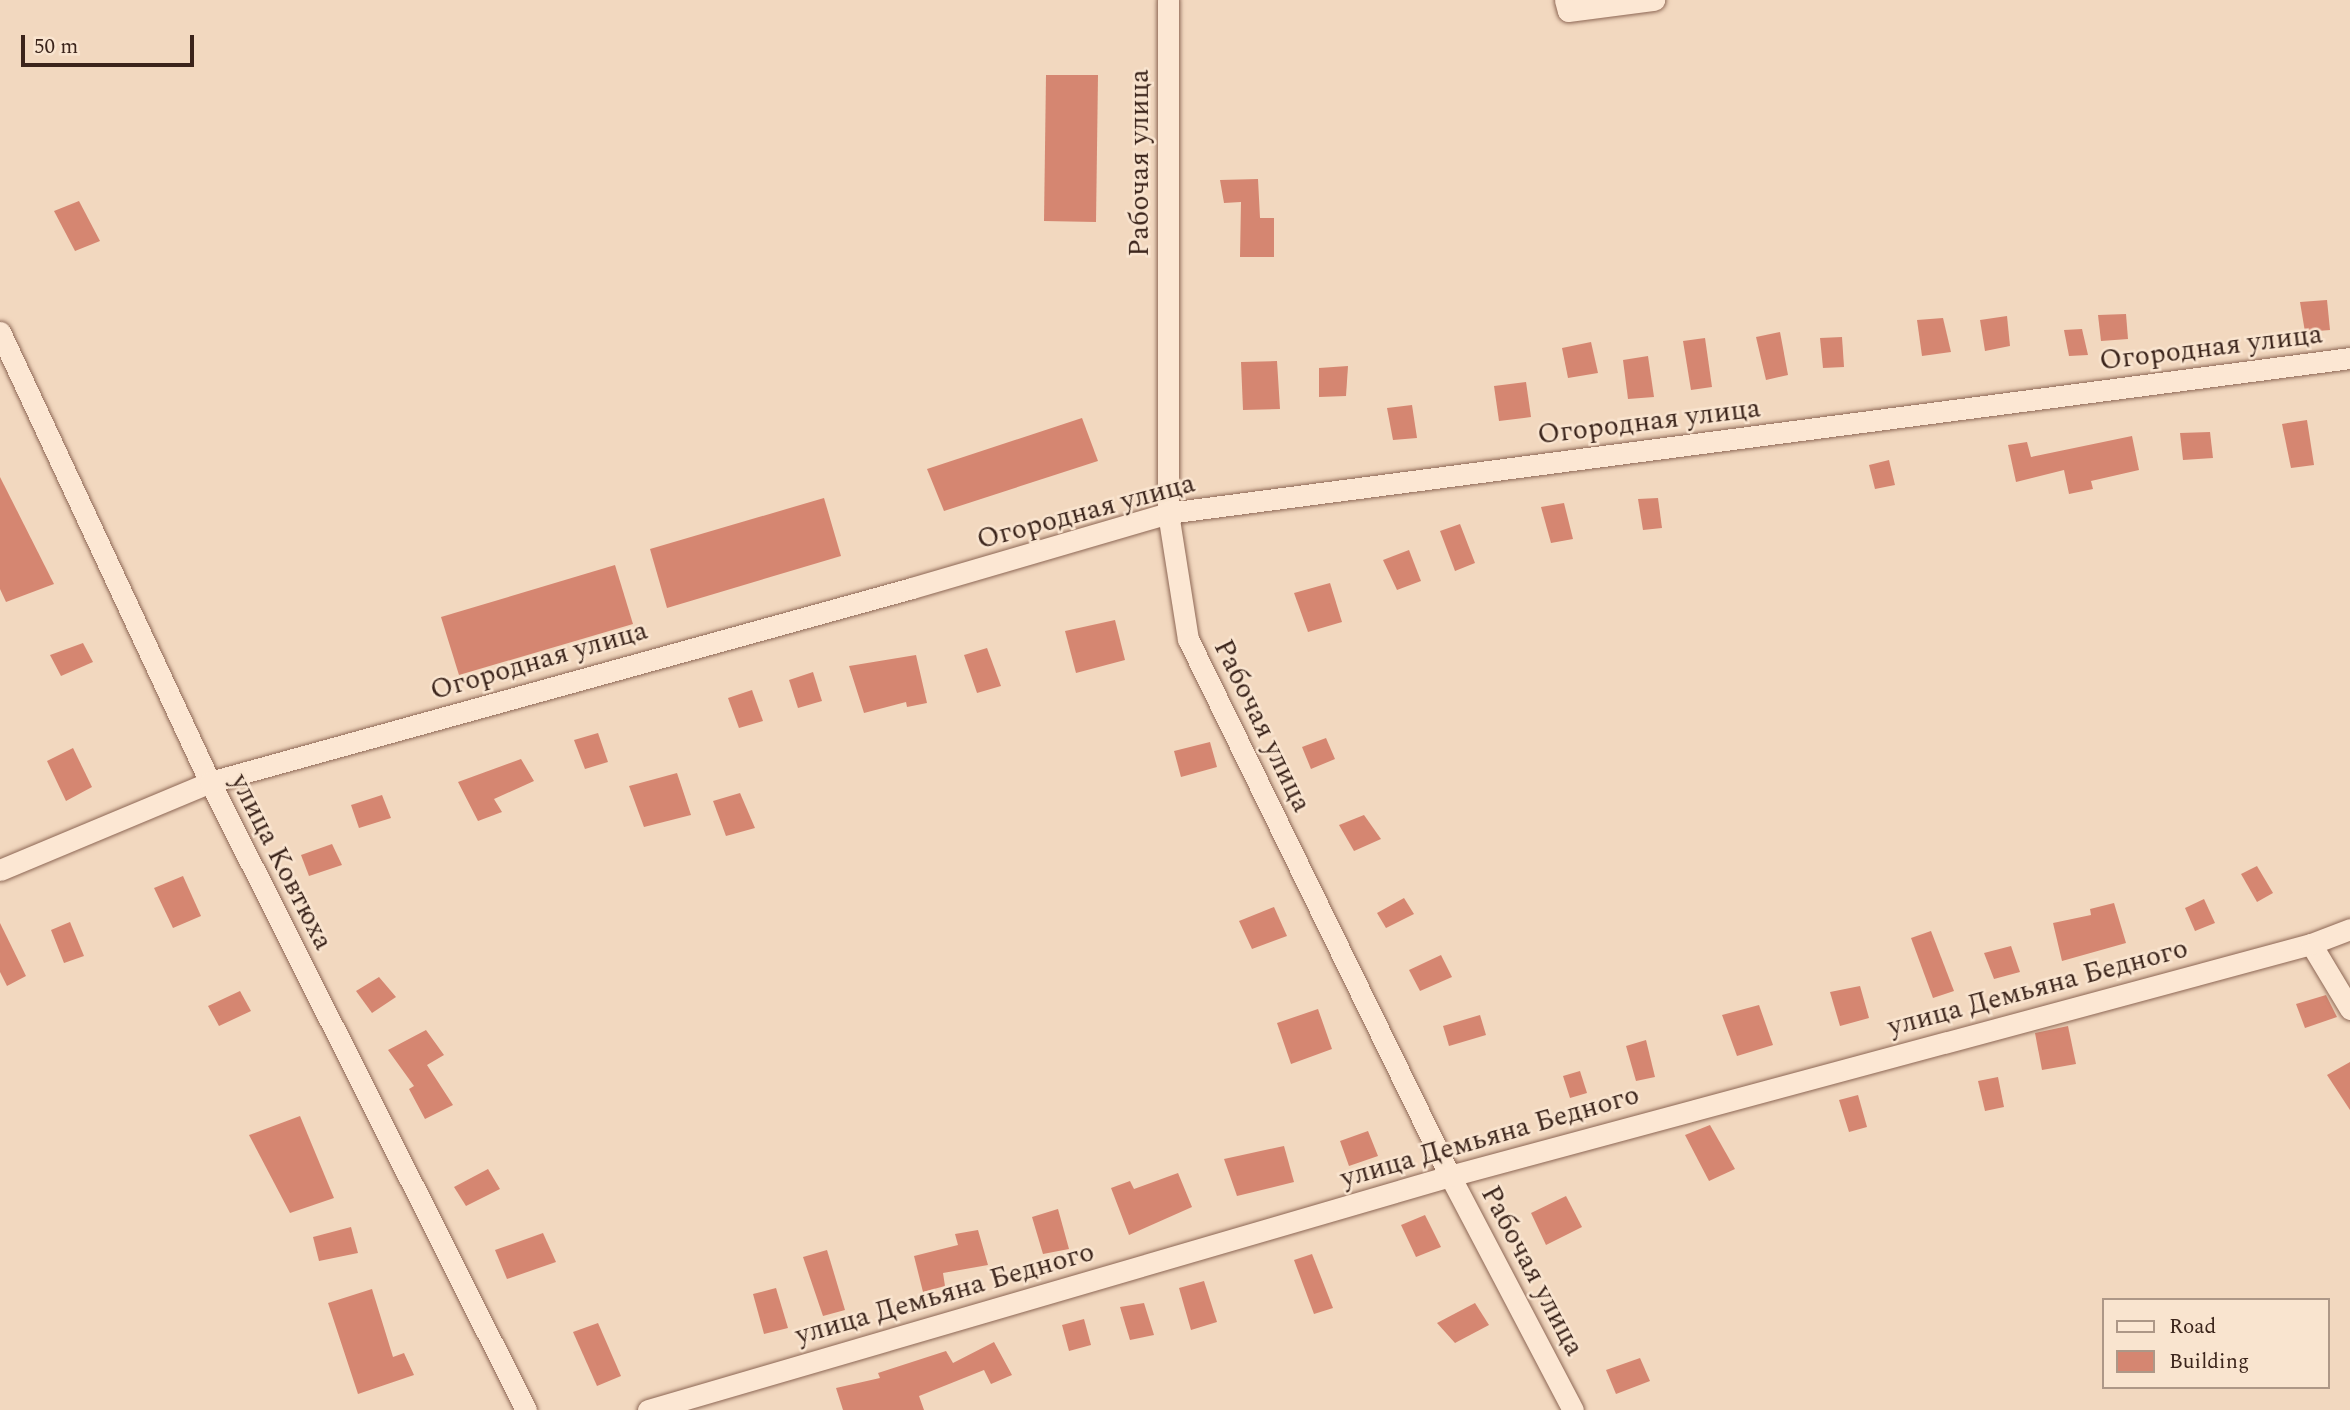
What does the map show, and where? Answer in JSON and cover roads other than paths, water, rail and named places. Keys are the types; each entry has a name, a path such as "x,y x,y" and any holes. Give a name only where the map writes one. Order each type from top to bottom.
{"street":[{"name":"Рабочая улица","path":"1168,0 1168,513 1188,639 1450,1176 1573,1410"},
{"path":"1565,0 1568,11 1654,0"},
{"name":"улица Ковтюха","path":"0,332 210,782 526,1410"},
{"name":"Огородная улица","path":"0,870 210,782 912,588 1168,513 2350,358"},
{"name":"улица Демьяна Бедного","path":"648,1410 1450,1176 2311,944 2350,929"},
{"path":"2311,944 2350,1009"}]}
